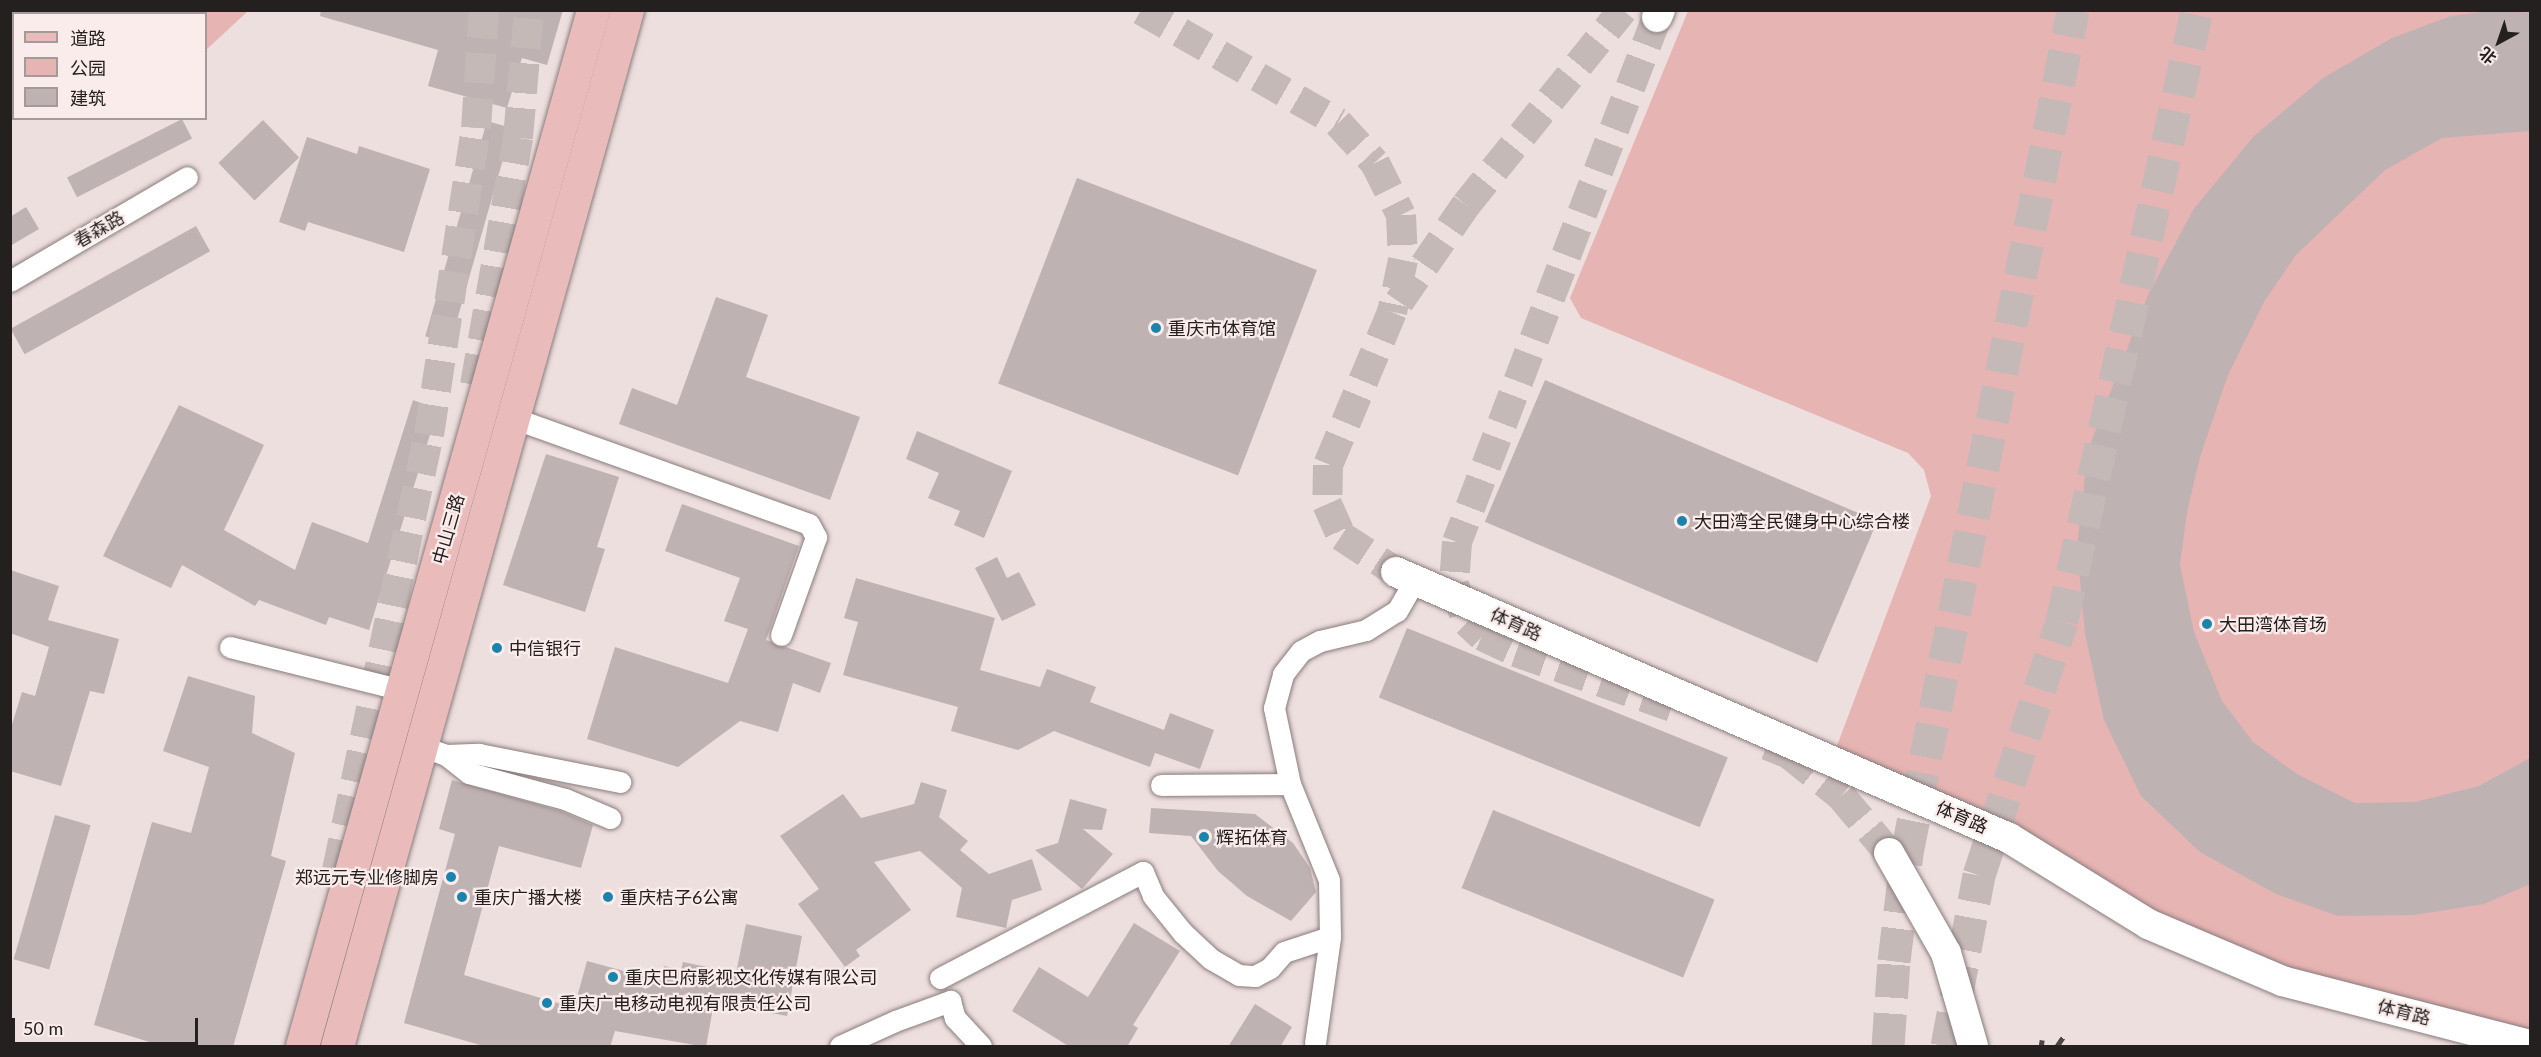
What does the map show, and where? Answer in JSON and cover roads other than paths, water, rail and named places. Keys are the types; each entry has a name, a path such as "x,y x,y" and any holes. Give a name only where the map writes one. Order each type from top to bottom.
{"main road":[{"name":"中山三路","path":"302,1047 593,10"},
{"name":"中山三路","path":"337,1047 433,751 513,418 627,10"}],"street":[{"name":"春森路","path":"10,280 187,177"},
{"path":"513,418 809,524 816,537 781,635"},
{"path":"1315,1043 1330,937 1329,880 1290,784 1274,708 1284,674 1301,651 1320,641 1366,630 1397,611 1406,576"},
{"name":"体育路","path":"1406,576 2009,838 2148,924 2282,981 2530,1045"},
{"path":"230,647 403,690"},
{"path":"433,751 478,754 620,782"},
{"path":"433,751 469,773 565,799 610,818"},
{"path":"1161,784 1290,784"},
{"path":"1889,853 1946,953 1973,1047"},
{"path":"940,978 1143,872 1153,896 1183,933 1211,959 1239,975 1256,976 1270,968 1284,952 1330,937"},
{"path":"840,1047 895,1021 950,1001 955,1018 981,1047"}],"tunnel":[{"path":"337,870 429,435 476,128 484,10"},
{"path":"475,385 518,138 529,10"},
{"path":"1141,10 1338,123 1375,163 1401,215 1403,260 1392,312 1328,465 1327,504 1341,536 1396,572"},
{"path":"1399,302 1466,205 1623,10"},
{"path":"1888,1046 1894,961 1907,853 2073,10"},
{"path":"1947,1046 1979,875 2062,621 2197,10"},
{"path":"1657,17 1457,542 1454,585 1467,622 1482,636 1516,652 1681,710"},
{"path":"1767,745 1789,754 1841,796 1889,853"}],"railway":[{"path":"2057,1046 2063,1037"},
{"path":"2041,1046 2042,1040"}],"place":[{"name":"重庆市体育馆","path":"1156,328"},
{"name":"大田湾全民健身中心综合楼","path":"1682,521"},
{"name":"大田湾体育场","path":"2207,624"},
{"name":"中信银行","path":"497,648"},
{"name":"辉拓体育","path":"1204,837"},
{"name":"郑远元专业修脚房","path":"451,877"},
{"name":"重庆广播大楼","path":"462,897"},
{"name":"重庆桔子6公寓","path":"608,897"},
{"name":"重庆巴府影视文化传媒有限公司","path":"613,977"},
{"name":"重庆广电移动电视有限责任公司","path":"547,1003"}]}
